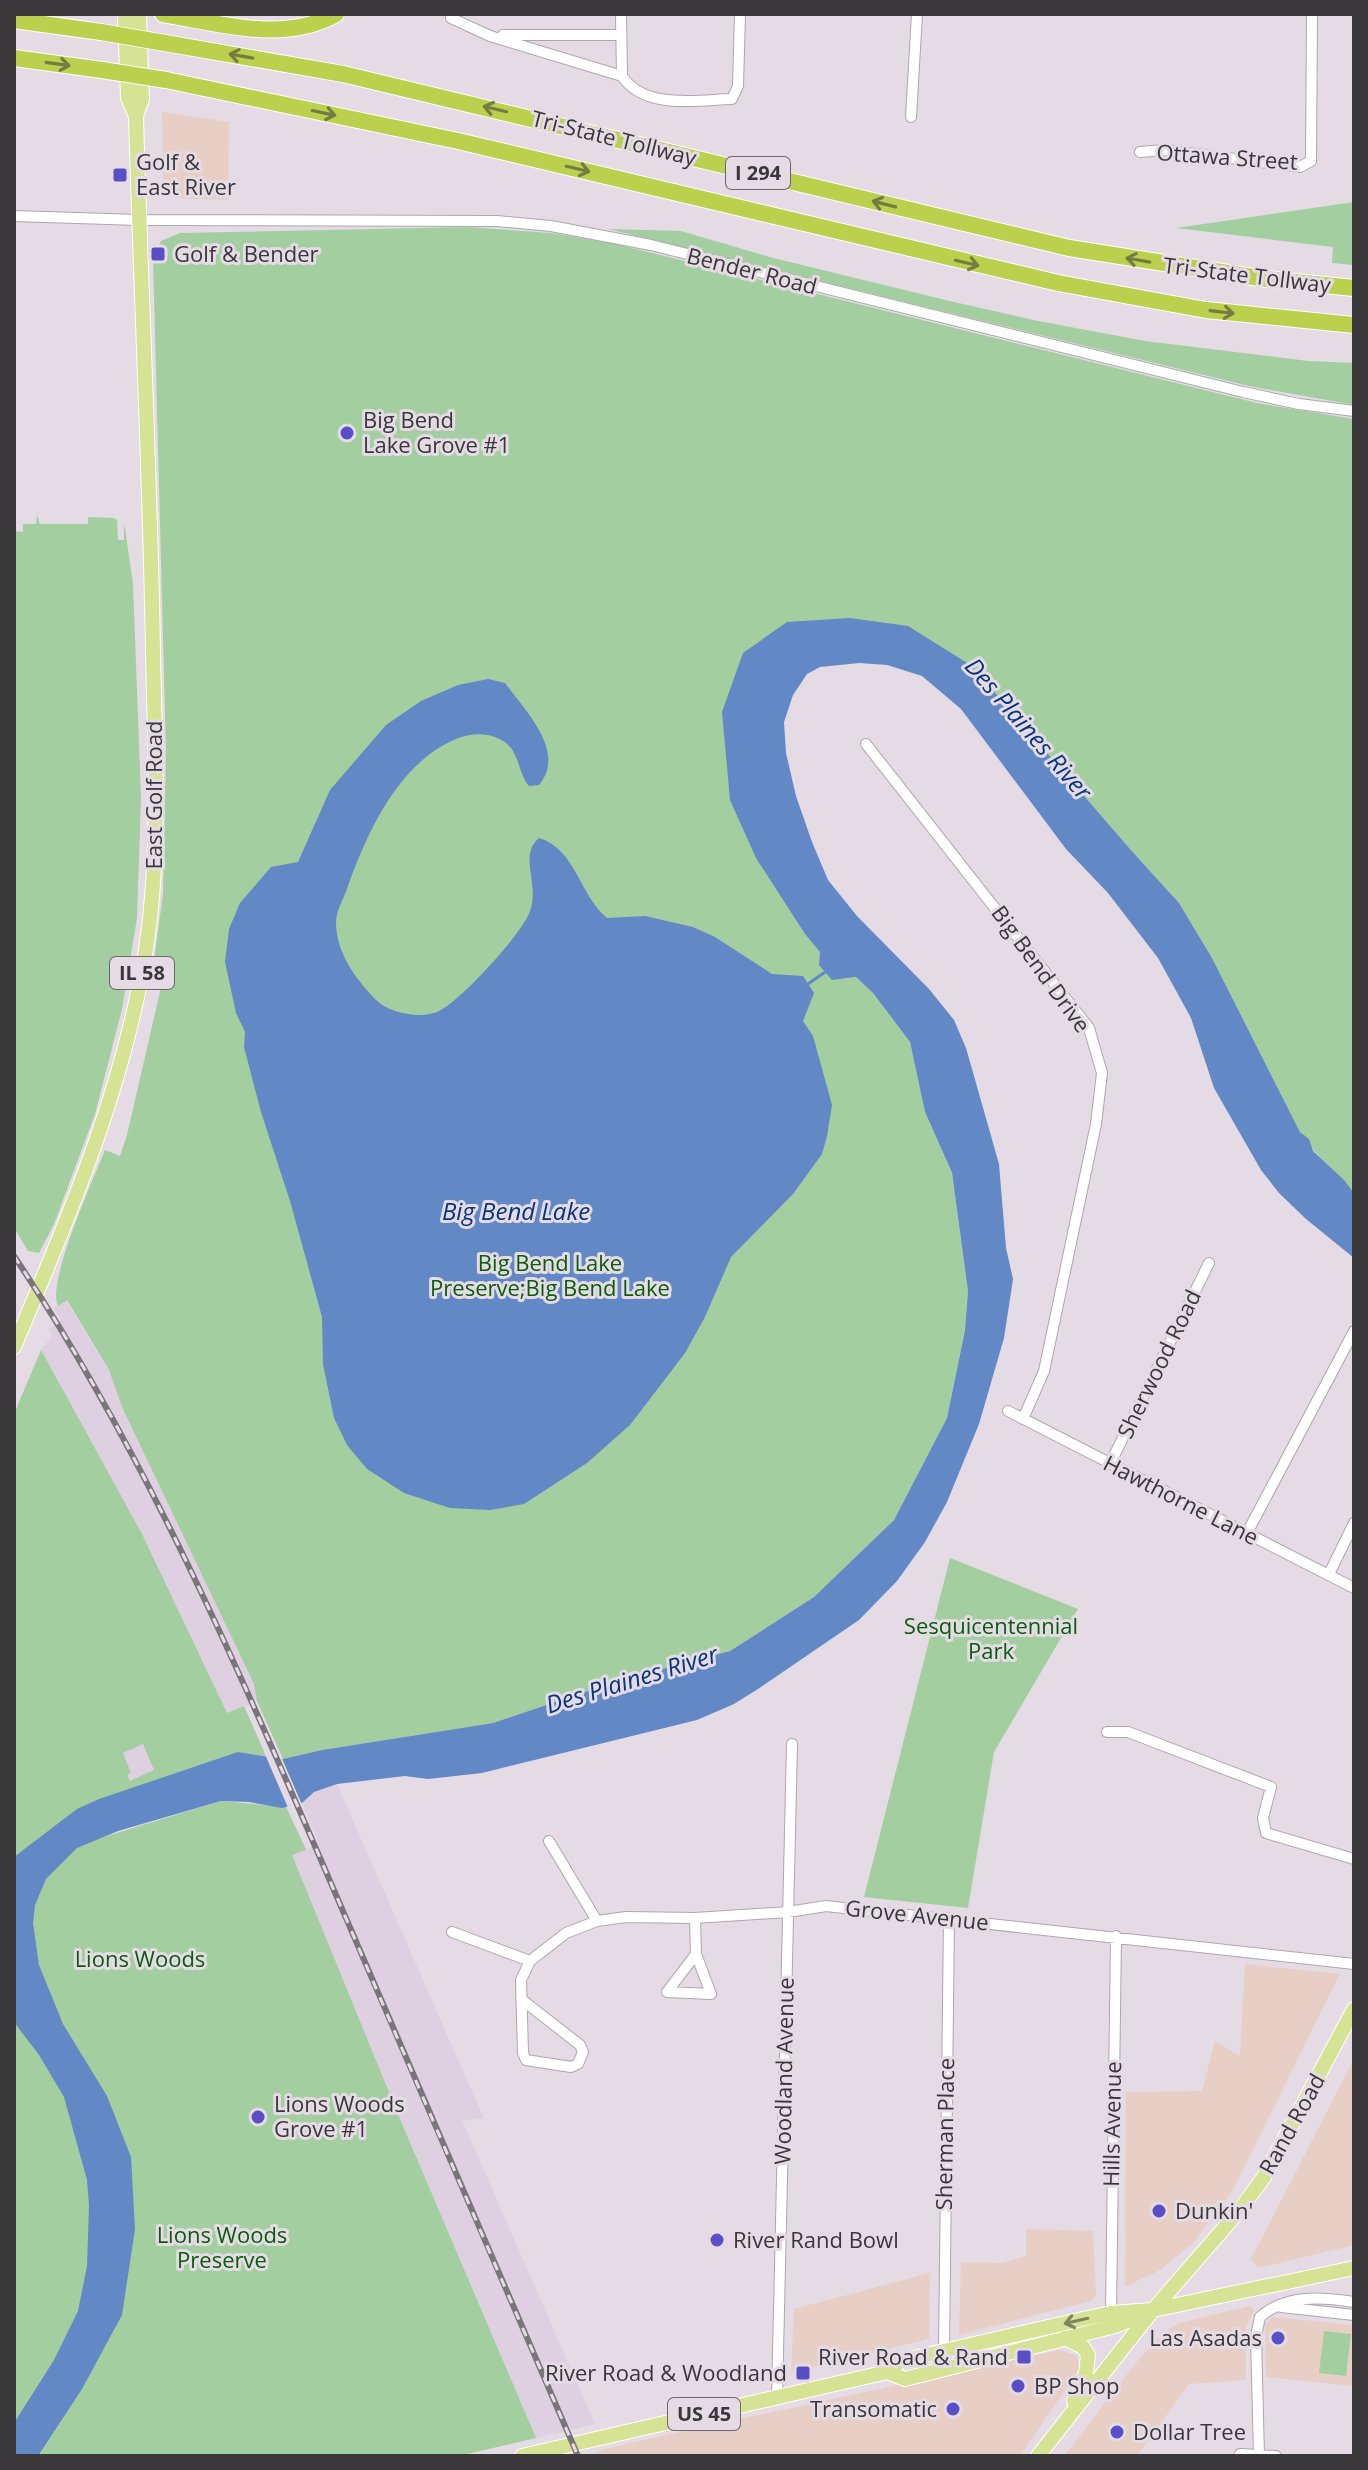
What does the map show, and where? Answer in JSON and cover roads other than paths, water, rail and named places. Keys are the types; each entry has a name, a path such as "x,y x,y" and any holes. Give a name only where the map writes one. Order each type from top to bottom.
{"highway":[{"path":"163,14 253,29 287,30 323,22 336,14"},
{"name":"Tri-State Tollway","path":"14,20 343,74 1069,248 1251,277 1354,288"},
{"name":"Tri-State Tollway","path":"14,58 166,80 458,141 1058,283 1206,310 1354,325"}],"main road":[{"name":"IL 58","path":"125,14 128,98 136,116"},
{"name":"IL 58","path":"139,14 142,99 136,116 139,220"},
{"name":"East Golf Road","path":"14,1347 90,1165 107,1114 141,976 152,907 156,817 151,545 139,220"},
{"name":"Rand Road","path":"1038,2456 1153,2310 1223,2230 1264,2177 1354,2009"},
{"path":"1153,2310 1354,2268"},
{"name":"US 45","path":"887,2372 905,2379 1115,2326 1153,2310"},
{"name":"US 45","path":"522,2456 887,2372 901,2361 944,2350 1111,2313 1153,2310"},
{"path":"1064,2338 1083,2347 1089,2360 1065,2422"}],"street":[{"path":"451,14 451,18 490,36 622,76"},
{"path":"621,14 622,76 630,88 666,100 732,99 738,86 740,14"},
{"path":"911,117 917,14"},
{"name":"Ottawa Street","path":"1140,152 1165,150 1300,167 1311,161 1312,14"},
{"path":"490,36 621,35"},
{"name":"Bender Road","path":"14,216 139,220 497,221 551,226 651,245 1243,392 1354,411"},
{"name":"Big Bend Drive","path":"866,744 1089,1028 1102,1073 1096,1124 1044,1371 1023,1419"},
{"name":"Sherwood Road","path":"1110,1464 1209,1263"},
{"path":"1247,1533 1354,1331"},
{"name":"Hawthorne Lane","path":"1008,1411 1354,1588"},
{"path":"1329,1574 1354,1523"},
{"path":"1107,1732 1128,1732 1271,1787 1263,1818 1266,1833 1354,1859"},
{"name":"Woodland Avenue","path":"777,2397 792,1744"},
{"path":"549,1841 597,1921"},
{"name":"Grove Avenue","path":"530,1961 566,1933 597,1921 626,1917 695,1918 788,1912 826,1906 1354,1964"},
{"path":"695,1918 696,1954 711,1994 667,1992 696,1954"},
{"name":"Sherman Place","path":"944,2350 949,1918"},
{"path":"452,1932 530,1961 521,1980 521,1999 523,2053 526,2060 571,2067 578,2064 583,2052 580,2045 521,1999"},
{"name":"Hills Avenue","path":"1111,2313 1116,1936"},
{"path":"1259,2455 1256,2326 1260,2317 1275,2307 1308,2298 1354,2302"},
{"path":"1275,2307 1354,2315"},
{"path":"1239,2456 1276,2456"}],"water":[{"name":"Des Plaines River","path":"850,618 908,626 972,666 1179,903 1212,958 1300,1132 1309,1139 1313,1151 1354,1193 1354,1258 1306,1219 1261,1170 1214,1088 1191,1018 1158,958 1108,893 1066,849 961,709 922,676 887,665 859,663 820,667 807,674 793,695 784,722 786,753 796,796 812,842 828,880 857,916 929,989 954,1020 966,1048 999,1164 1006,1248 1013,1279 1004,1338 979,1424 947,1502 925,1542 897,1581 859,1620 734,1704 697,1720 482,1773 428,1779 405,1776 337,1784 314,1792 302,1803 282,1808 221,1801 118,1831 77,1848 46,1879 35,1905 33,1923 39,1965 63,2024 107,2096 131,2157 135,2229 122,2315 82,2389 38,2456 14,2456 14,2423 54,2360 78,2311 87,2266 89,2205 87,2180 64,2097 39,2055 14,2022 14,1857 77,1809 238,1752 283,1759 493,1723 617,1681 730,1651 814,1597 894,1520 947,1418 965,1330 968,1291 952,1173 925,1112 910,1042 873,993 856,977 832,980 819,965 820,952 756,858 730,800 722,712 743,653 787,622"},
{"name":"Big Bend Lake","path":"488,679 505,683 532,719 546,745 546,772 539,785 529,786 509,745 491,736 474,735 456,739 436,750 402,781 365,843 336,920 343,953 360,982 381,1004 396,1011 422,1015 447,1006 489,967 525,921 533,890 530,853 539,838 561,852 590,898 607,918 645,916 693,927 715,937 772,974 803,976 814,993 803,1021 813,1036 832,1105 822,1154 793,1194 731,1257 705,1317 685,1353 630,1425 587,1463 524,1504 490,1510 450,1508 404,1493 367,1469 347,1445 334,1418 323,1364 322,1317 290,1201 261,1112 244,1047 245,1032 236,1013 225,962 229,929 240,903 271,867 298,862 330,790 386,725 421,701 458,685"}],"waterway":[{"path":"808,984 828,970"}],"railway":[{"path":"14,1256 104,1404 222,1636 578,2456"}],"place":[{"name":"Golf & East River","path":"120,175"},
{"name":"Golf & Bender","path":"158,254"},
{"name":"Big Bend Lake Grove #1","path":"347,433"},
{"name":"Lions Woods Grove #1","path":"258,2117"},
{"name":"Dunkin'","path":"1159,2211"},
{"name":"River Rand Bowl","path":"717,2240"},
{"name":"Las Asadas","path":"1278,2338"},
{"name":"River Road & Rand","path":"1024,2357"},
{"name":"River Road & Woodland","path":"803,2373"},
{"name":"BP Shop","path":"1018,2386"},
{"name":"Transomatic","path":"953,2409"},
{"name":"Dollar Tree","path":"1117,2432"}],"park label":[{"name":"Big Bend Lake Preserve;Big Bend Lake","path":"550,1276"},
{"name":"Sesquicentennial Park","path":"991,1638"},
{"name":"Lions Woods","path":"140,1959"},
{"name":"Lions Woods Preserve","path":"222,2248"}]}
